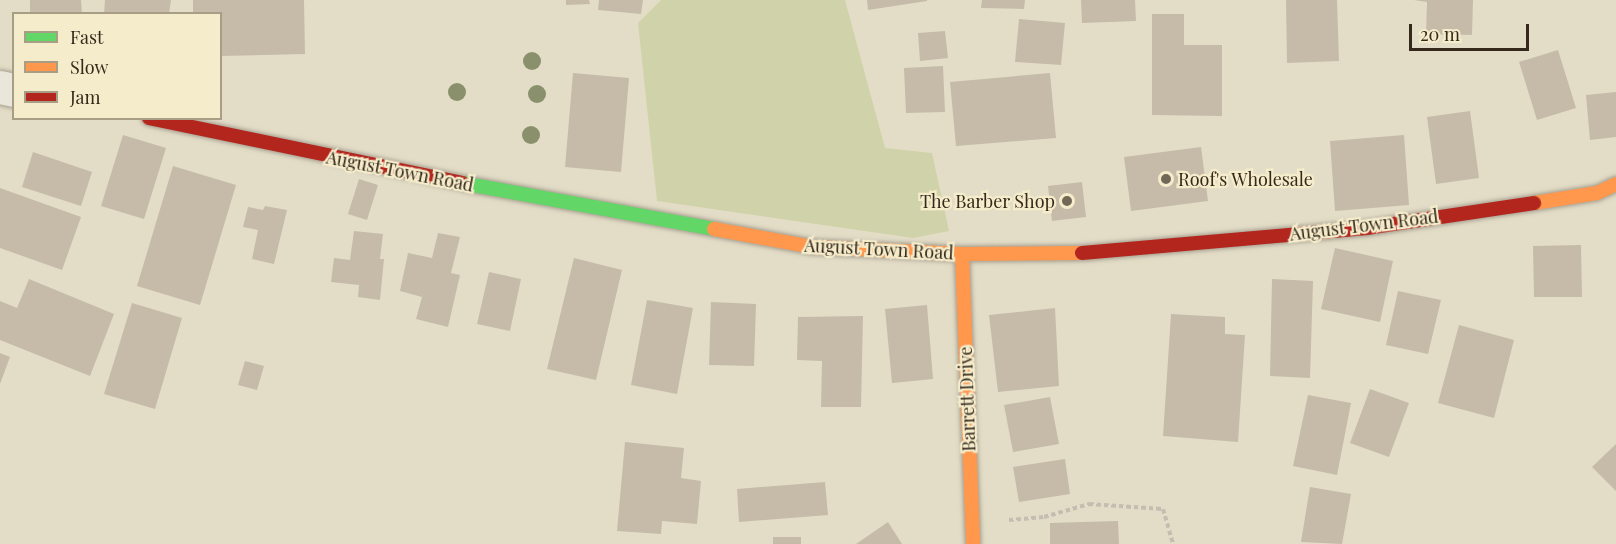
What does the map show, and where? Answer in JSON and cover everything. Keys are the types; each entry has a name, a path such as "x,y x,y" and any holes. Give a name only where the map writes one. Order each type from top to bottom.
{"street":[{"name":"August Town Road","path":"159,120 508,192 813,247 962,254 1056,255 1367,228 1597,193 1616,184"},
{"name":"Barrett Drive","path":"962,254 973,544"}],"path":[{"path":"972,524 1044,517 1089,504 1163,509 1173,544"}],"green space":[{"path":"661,0 845,0 885,148 932,153 949,231 913,238 657,201 638,23"}],"building":[{"path":"30,0 81,0 82,12 30,12"},
{"path":"105,0 171,0 169,12 104,12"},
{"path":"193,0 304,0 305,54 222,56 222,12 193,12"},
{"path":"566,0 589,0 590,4 566,5"},
{"path":"599,0 643,0 641,14 598,10"},
{"path":"867,0 927,0 927,1 868,10"},
{"path":"982,0 1025,0 1024,9 981,8"},
{"path":"1081,0 1135,0 1136,21 1082,23"},
{"path":"1286,0 1337,0 1339,61 1287,63"},
{"path":"1414,0 1473,0 1472,35 1426,34 1427,2"},
{"path":"1152,14 1184,14 1184,45 1222,45 1222,116 1152,115"},
{"path":"1019,19 1065,23 1061,65 1015,62"},
{"path":"945,31 948,58 920,61 918,33"},
{"path":"1558,50 1576,108 1537,120 1519,62"},
{"path":"943,66 945,112 906,113 904,68"},
{"path":"573,73 629,78 621,172 565,167"},
{"path":"1050,73 1056,138 956,146 950,82"},
{"path":"1616,92 1616,137 1590,140 1586,95"},
{"path":"1470,111 1479,178 1436,184 1427,117"},
{"path":"123,135 166,148 144,219 101,206"},
{"path":"1404,135 1409,205 1335,211 1330,141"},
{"name":"Roof's Wholesale","path":"1201,147 1208,201 1131,211 1124,157"},
{"path":"33,152 92,172 81,206 22,187"},
{"path":"173,166 236,185 200,305 137,286"},
{"path":"359,179 378,185 367,220 348,214"},
{"name":"The Barber Shop","path":"1082,182 1086,217 1052,221 1048,186"},
{"path":"0,188 81,217 62,270 0,248"},
{"path":"265,206 287,210 274,264 252,259 258,230 243,227 248,207 263,210"},
{"path":"354,231 383,234 380,259 384,259 380,300 358,297 359,285 331,282 334,258 350,260"},
{"path":"438,233 460,237 451,273 460,275 448,327 416,319 422,297 400,291 408,253 432,258"},
{"path":"1581,245 1582,297 1534,297 1533,246"},
{"path":"1335,248 1393,261 1380,322 1321,309"},
{"path":"574,258 622,270 596,380 547,369"},
{"path":"489,272 521,279 510,331 477,324"},
{"path":"29,279 114,314 90,376 0,340 0,301 17,308"},
{"path":"1272,279 1313,281 1310,378 1270,376"},
{"path":"1398,291 1441,300 1428,354 1386,345"},
{"path":"647,300 693,308 677,394 631,385"},
{"path":"711,302 756,304 754,366 709,365"},
{"path":"132,303 182,318 155,409 104,394"},
{"path":"927,305 933,379 892,383 885,309"},
{"path":"1055,308 1059,386 998,392 989,315"},
{"path":"1171,314 1225,317 1225,334 1245,335 1238,442 1163,436"},
{"path":"863,316 861,407 821,407 822,361 797,360 798,317"},
{"path":"1459,325 1514,340 1494,418 1438,403"},
{"path":"0,353 10,357 0,384"},
{"path":"245,361 264,366 257,390 238,385"},
{"path":"1370,389 1409,403 1389,457 1350,443"},
{"path":"1308,395 1351,403 1337,475 1293,466"},
{"path":"1050,397 1059,444 1013,452 1004,405"},
{"path":"625,442 684,448 681,478 701,481 697,524 662,521 661,534 617,531"},
{"path":"1616,444 1616,491 1592,467"},
{"path":"1065,459 1070,494 1019,502 1013,467"},
{"path":"825,482 828,515 739,522 737,489"},
{"path":"1310,487 1351,494 1342,544 1301,542"},
{"path":"1118,521 1119,544 1050,544 1050,523"},
{"path":"888,522 902,544 856,544"},
{"path":"773,537 801,537 801,544 773,544"}],"traffic: fast":[{"path":"462,183 714,229"}],"traffic: slow":[{"path":"1534,203 1597,193 1616,184"},
{"path":"714,229 813,247 962,254 1082,253"},
{"path":"962,254 973,544"}],"traffic: jam":[{"path":"159,120 462,183"},
{"path":"1082,253 1367,228 1534,203"}],"place":[{"name":"Roof's Wholesale","path":"1166,179"},
{"name":"The Barber Shop","path":"1067,201"}]}
